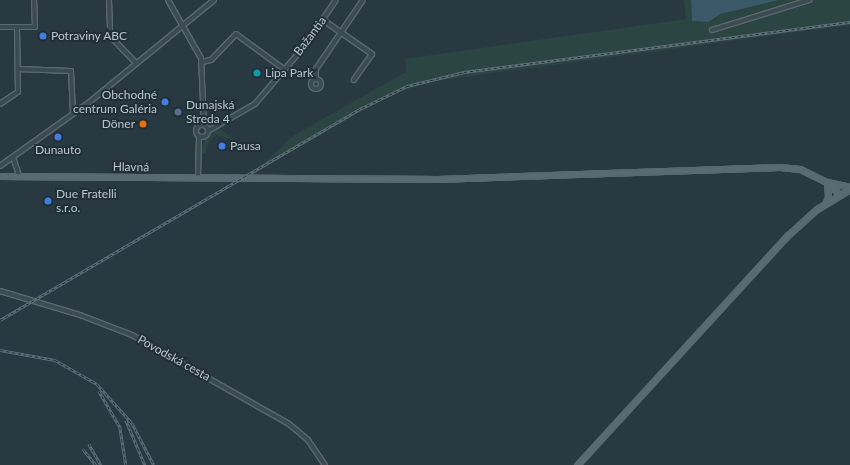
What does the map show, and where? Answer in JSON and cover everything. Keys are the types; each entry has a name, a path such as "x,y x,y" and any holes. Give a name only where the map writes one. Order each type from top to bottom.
{"main road":[{"name":"Hlavná","path":"0,176 19,174 438,179 780,166 805,170 827,182"},
{"path":"827,182 850,188"},
{"path":"827,182 840,195"},
{"path":"825,204 828,197 827,182"},
{"path":"577,465 788,236 825,204 850,188"}],"street":[{"path":"0,27 35,27 34,0"},
{"path":"109,0 110,36 136,63"},
{"path":"168,0 181,28 202,62 204,125 208,131"},
{"path":"0,166 73,113 181,28 214,0"},
{"name":"Bažantia","path":"199,136 205,136 208,131 255,104 323,20 336,0"},
{"path":"316,79 316,69 363,0"},
{"path":"712,30 809,0"},
{"path":"323,20 341,34 372,54 354,80"},
{"path":"0,104 18,92 17,27"},
{"path":"202,62 211,60 236,34 284,69"},
{"path":"18,69 71,71 73,113"},
{"path":"198,177 199,136 197,127 204,125"},
{"path":"13,157 19,174"},
{"name":"Povodská cesta","path":"0,291 80,315 144,342 289,424 308,440 325,465"}],"green space":[{"path":"684,0 691,0 692,21 708,22 721,14 779,0 850,0 850,25 434,81 402,91 360,112 251,175 294,135 406,72 405,59 686,19"},
{"path":"219,128 235,140 216,135 208,142 206,153 201,154 205,138"}],"water":[{"path":"691,0 779,0 721,14 708,22 692,21"}],"railway":[{"path":"0,320 362,108 407,86 464,72 850,22"},
{"path":"0,350 55,360 97,384 132,423 154,465"},
{"path":"99,391 120,427 126,465"},
{"path":"126,420 145,465"},
{"path":"89,444 101,465"},
{"path":"83,449 96,465"}],"place":[{"name":"Potraviny ABC","path":"43,36"},
{"name":"Lipa Park","path":"257,73"},
{"name":"Obchodné centrum Galéria","path":"165,102"},
{"name":"Dunajská Streda 4","path":"178,112"},
{"name":"Döner","path":"143,124"},
{"name":"Dunauto","path":"58,137"},
{"name":"Pausa","path":"222,146"},
{"name":"Due Fratelli s.r.o.","path":"48,201"}]}
